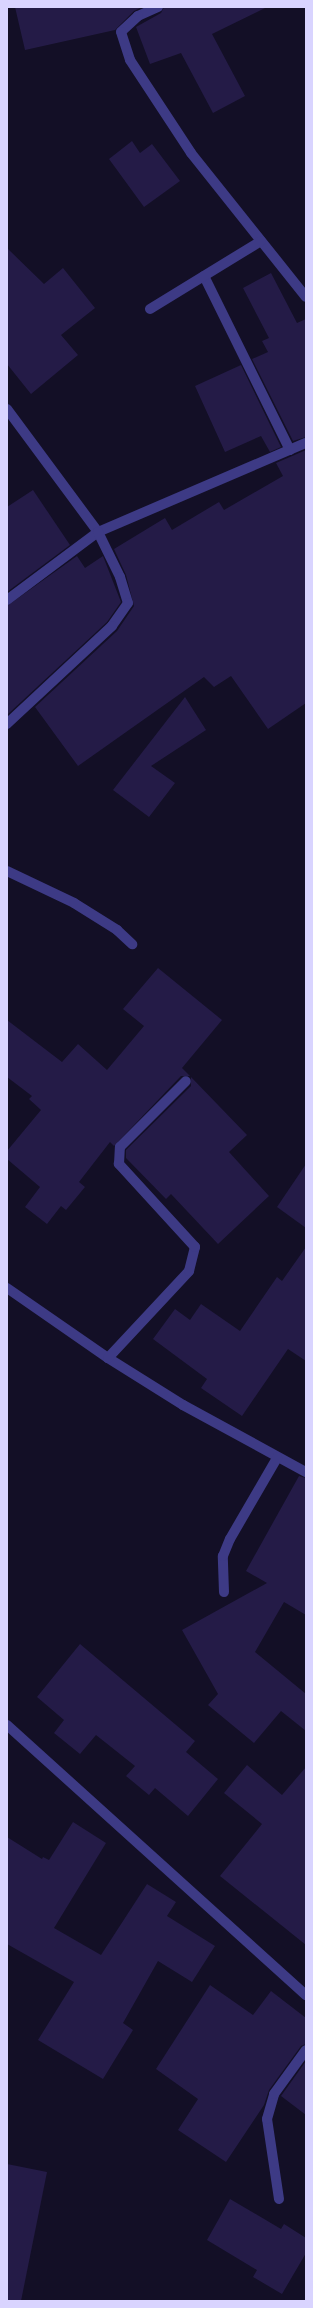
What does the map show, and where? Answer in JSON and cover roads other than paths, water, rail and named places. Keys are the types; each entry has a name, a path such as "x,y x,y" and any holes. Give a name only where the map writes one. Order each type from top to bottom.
{"street":[{"path":"158,7 138,16 121,32 130,60 191,153 306,297"},
{"path":"150,310 261,240"},
{"path":"204,276 290,450"},
{"path":"7,409 98,532 120,577 128,603 112,626 7,724"},
{"path":"7,600 98,532 306,443"},
{"path":"7,871 74,903 117,930 132,944"},
{"path":"108,1358 188,1271 195,1247 119,1164 120,1148 186,1081"},
{"path":"7,1288 108,1358 182,1405 276,1458 306,1472"},
{"path":"224,1592 223,1556 230,1539 276,1458"},
{"path":"7,1725 306,1995"},
{"path":"279,2199 267,2119 274,2094 306,2050"}]}
